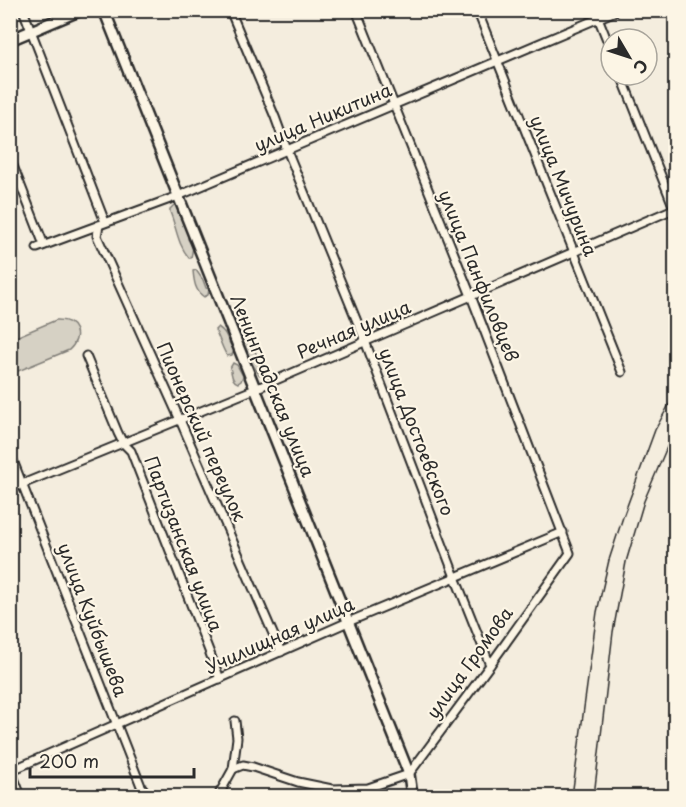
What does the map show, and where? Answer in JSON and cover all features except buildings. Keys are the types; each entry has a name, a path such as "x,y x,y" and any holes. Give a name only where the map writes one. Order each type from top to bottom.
{"street":[{"name":"Пионерский переулок","path":"23,10 102,224 97,236 281,652"},
{"path":"10,40 81,10"},
{"name":"Ленинградская улица","path":"104,10 409,774"},
{"name":"улица Достоевского","path":"230,10 365,341 490,664"},
{"name":"улица Панфиловцев","path":"356,10 471,296 570,553"},
{"name":"улица Мичурина","path":"477,10 621,372"},
{"path":"595,10 601,27"},
{"name":"улица Никитина","path":"10,158 40,247 178,196 618,10"},
{"path":"626,87 675,208"},
{"name":"Речная улица","path":"10,489 255,389 675,208"},
{"name":"Партизанская улица","path":"86,356 118,433 123,443 131,451 220,679"},
{"name":"улица Куйбышева","path":"10,453 141,786 149,796"},
{"name":"Училищная улица","path":"11,770 348,622 563,532"},
{"name":"улица Громова","path":"409,774 570,553"},
{"path":"218,796 233,769 237,738 235,721"},
{"path":"233,769 243,765 254,767 298,782 332,789 368,788 409,774 415,796"},
{"path":"11,770 21,796"},
{"path":"337,796 340,789"}],"shaded area":[{"path":"174,205 178,206 188,231 188,239 193,247 191,258 182,247 170,212"},
{"path":"196,270 206,288 209,289 208,295 204,297 196,286 193,271"},
{"path":"239,317 258,359 259,374 245,347"},
{"path":"56,320 69,322 76,330 76,340 69,350 11,374 11,339"},
{"path":"218,327 224,332 234,350 232,355 227,356 225,353 215,330"},
{"path":"233,363 237,365 243,376 238,383 234,381 230,368"}],"railway":[{"path":"572,796 597,612 609,560 655,430 676,392"},
{"path":"594,796 613,632 626,562 644,501 676,426"}]}
